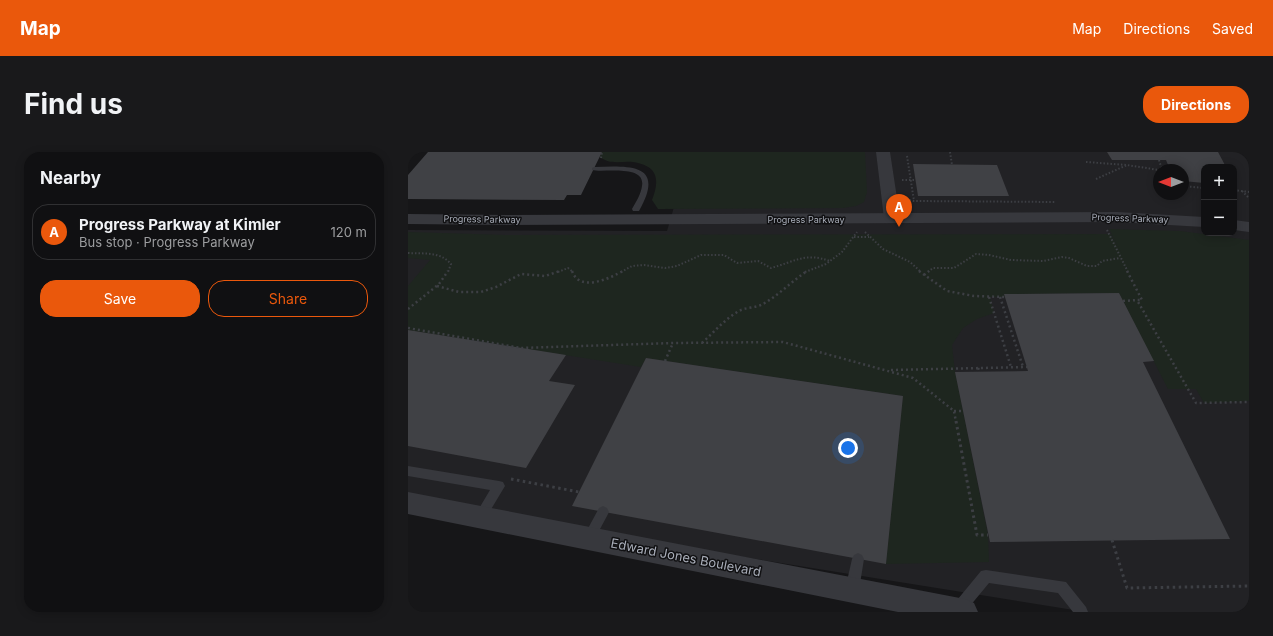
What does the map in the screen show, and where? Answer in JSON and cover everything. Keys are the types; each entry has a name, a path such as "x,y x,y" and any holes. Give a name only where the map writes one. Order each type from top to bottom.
{"street":[{"path":"883,152 892,218"},
{"name":"Progress Parkway","path":"408,219 508,220 1100,217 1201,222"},
{"path":"1237,225 1249,227"},
{"name":"Edward Jones Boulevard","path":"408,503 961,611"}],"lane":[{"path":"594,169 625,169 640,173 645,179 646,185 636,209"},
{"path":"408,471 499,486 480,517"},
{"path":"589,538 603,512"},
{"path":"852,590 858,559"},
{"path":"961,611 986,576 1061,586 1081,612"}],"path":[{"path":"950,152 952,165"},
{"path":"907,156 914,201"},
{"path":"1159,160 1159,164"},
{"path":"1086,162 1127,165 1153,169"},
{"path":"1096,179 1127,165"},
{"path":"1189,187 1201,188"},
{"path":"1237,190 1249,192"},
{"path":"1241,190 1249,198"},
{"path":"906,199 914,201 1061,202"},
{"path":"1100,217 1142,300 1123,301"},
{"path":"702,344 740,310 762,305 808,270 826,264 842,252 859,229 869,236 882,249 910,262 924,275 947,291 974,296 1005,297"},
{"path":"854,237 869,236"},
{"path":"408,253 438,254 448,259 451,264 449,270 437,286 408,309"},
{"path":"924,275 933,268 954,268 976,254 989,255 1011,260 1043,261 1062,256 1087,266 1097,266 1102,261 1120,258"},
{"path":"437,286 457,293 480,292 492,289 520,274 549,276 568,268 572,270 574,276 578,280 600,282 632,266 644,265 665,268 677,266 701,255 724,255 737,263 758,261 771,268 805,256 821,257 830,261"},
{"path":"989,297 1011,367"},
{"path":"886,370 1025,367 1000,297"},
{"path":"1138,300 1196,403 1249,402"},
{"path":"408,328 521,348 673,343 702,344 783,342 913,378 954,411 963,411"},
{"path":"665,361 673,343"},
{"path":"978,368 980,372"},
{"path":"954,411 977,535 988,535"},
{"path":"1112,540 1127,588 1249,586"}],"shaded area":[{"path":"602,152 865,152 867,192 864,202 856,206 843,208 658,209 652,200 655,193 656,180 652,170 641,164 633,162 608,161 600,157"},
{"path":"690,152 1249,152 1249,612 1086,612 419,505 408,501 408,230 667,231"},
{"path":"1109,229 1180,231 1201,234 1201,236 1218,236 1249,240 1249,401 1204,403 1196,389 1168,389 1119,293 1005,294 1005,297 990,297 994,313 977,319 963,328 952,345 955,372 988,535 989,562 886,564 903,396 646,358 641,367 408,330 408,286 430,260 408,258 408,232 506,235 1111,234 1122,254"}],"building":[{"path":"428,152 602,152 581,195 567,195 564,200 408,199 408,175"},
{"path":"1107,152 1218,152 1224,164 1201,164 1201,183 1189,182 1189,164 1168,164 1166,160 1112,160"},
{"path":"913,164 997,165 1009,196 918,196"},
{"path":"1119,293 1154,361 1143,362 1230,539 990,542 955,372 1028,371 1004,294"},
{"path":"408,330 566,355 549,381 575,385 526,468 408,446"},
{"path":"646,358 903,396 886,564 572,506"}],"place":[{"name":"Progress Parkway at Kimler","path":"899,227"}]}
